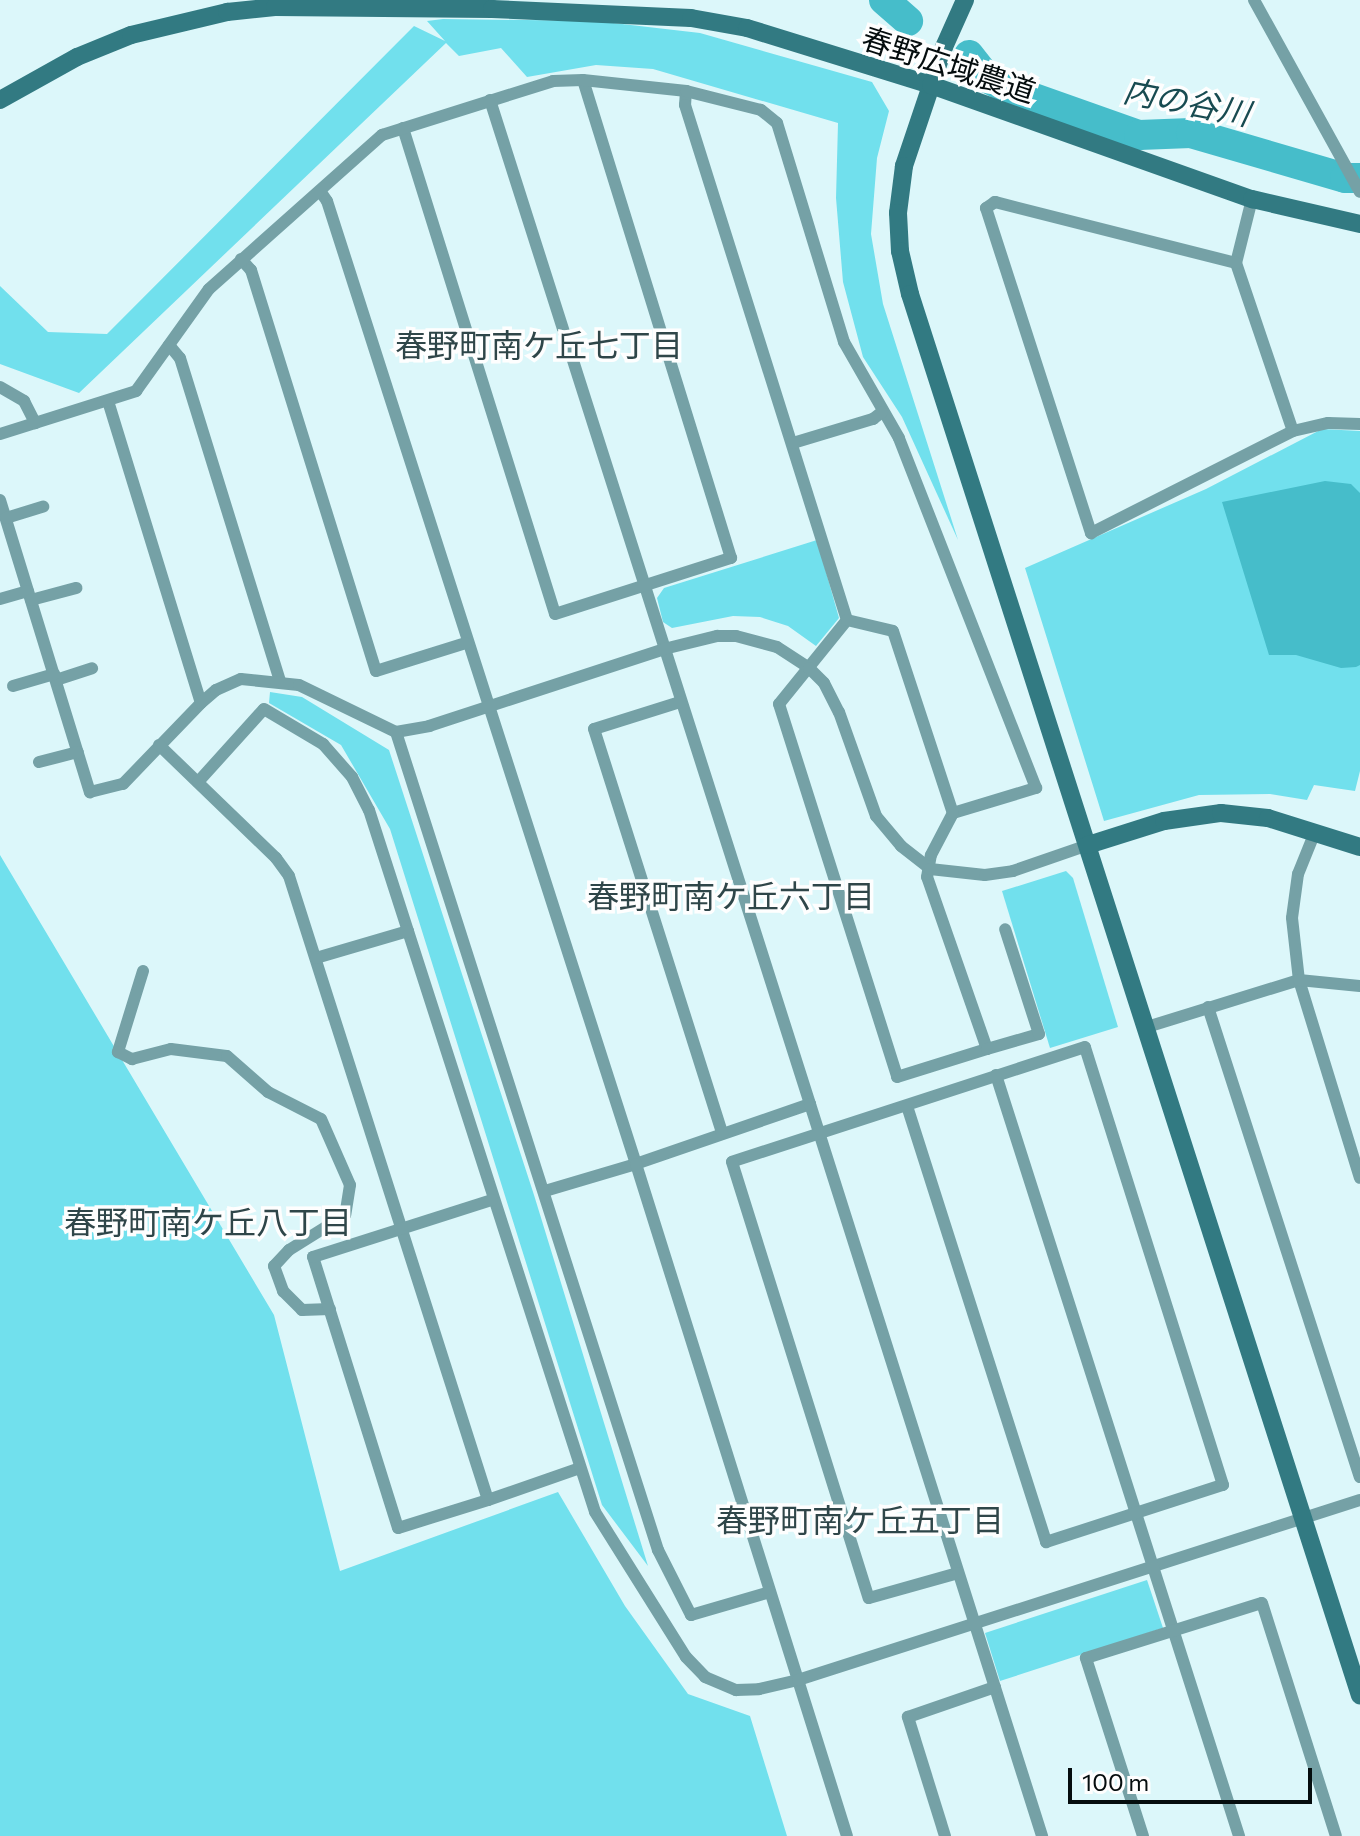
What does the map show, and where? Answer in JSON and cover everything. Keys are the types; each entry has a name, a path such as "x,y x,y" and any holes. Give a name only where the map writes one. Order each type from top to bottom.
{"street":[{"path":"965,0 931,85 904,166 898,213 900,251 915,308 1360,1696"},
{"path":"1254,0 1360,192"},
{"name":"春野広域農道","path":"0,100 77,57 131,35 187,20 275,7 508,9 691,18 747,28 931,85 1252,199 1360,224"},
{"path":"403,128 555,614 731,558 583,80"},
{"path":"0,434 136,391 209,289 382,135 553,81 583,80 686,91 761,110 777,123 844,342 899,438 1036,788 953,813 931,855 927,877 987,1049"},
{"path":"686,91 685,105 847,620"},
{"path":"490,100 1042,1836"},
{"path":"320,191 327,201 466,643 636,1164 847,1836"},
{"path":"1252,199 1236,263 1293,431"},
{"path":"1236,263 995,202 986,208 1091,533 1293,431 1328,423 1360,424"},
{"path":"241,259 251,270 376,671 466,643"},
{"path":"169,345 180,358 280,682"},
{"path":"0,387 24,401 35,423"},
{"path":"108,401 201,703"},
{"path":"793,443 873,419 882,412"},
{"path":"43,507 2,511 90,792 123,784 201,703 216,690 241,679 299,685 396,732 487,707 664,649 717,636 736,636 777,647 809,668 824,683 839,712 876,816 901,846 930,869 985,875 999,873 1164,821 1221,813 1268,818 1360,847"},
{"path":"0,599 76,588"},
{"path":"847,620 893,631 953,813"},
{"path":"847,620 779,704 897,1077 1039,1034 1005,929"},
{"path":"13,686 92,668"},
{"path":"680,702 594,729 722,1133"},
{"path":"198,782 264,709 323,744 352,777 369,810 580,1468 606,1533 686,1657 705,1677 736,1690 759,1689 798,1680 1360,1500"},
{"path":"396,732 658,1550 691,1615 770,1592"},
{"path":"159,745 276,858 289,876 488,1500"},
{"path":"39,762 78,752"},
{"path":"1315,832 1298,874 1292,918 1299,980 1360,1178"},
{"path":"316,958 408,931"},
{"path":"143,971 118,1052 132,1059 171,1049 227,1056 268,1092 321,1119 350,1185 345,1215 289,1250 274,1266 283,1291 302,1310 330,1309"},
{"path":"1147,1027 1299,980 1360,986"},
{"path":"1208,1007 1355,1444 1360,1477"},
{"path":"907,1106 1046,1542 1223,1485 1085,1047 732,1162 869,1598 958,1573"},
{"path":"996,1075 1239,1836"},
{"path":"545,1191 636,1164 810,1104"},
{"path":"492,1200 313,1257 398,1528 580,1468"},
{"path":"1143,1836 1086,1658 1262,1603 1336,1836"},
{"path":"945,1836 908,1717 995,1687"}],"shaded area":[{"path":"427,21 596,21 700,33 872,82 889,111 877,158 871,234 883,304 958,540 902,417 863,357 843,282 836,198 838,123 653,69 596,65 527,77 501,48 459,56 446,43 79,393 0,364 0,286 48,332 107,334 414,26 445,41"},
{"path":"1322,429 1360,431 1360,771 1355,791 1314,785 1307,800 1270,794 1199,795 1104,821 1025,568 1206,489"},
{"path":"1325,481 1351,484 1360,493 1360,665 1356,667 1341,668 1296,655 1269,655 1222,502"},
{"path":"817,540 839,618 816,646 788,626 760,617 733,616 672,628 663,622 657,598 664,588"},
{"path":"270,692 302,697 389,750 534,1195 648,1566 602,1505 390,829 341,745 269,703"},
{"path":"0,855 274,1315 340,1571 558,1492 625,1606 688,1694 750,1716 787,1836 0,1836"},
{"path":"1066,871 1073,878 1118,1027 1050,1048 1002,891"},
{"path":"1147,1580 1163,1628 1000,1681 985,1633"}],"waterway":[{"name":"内の谷川","path":"884,0 908,21"},
{"name":"内の谷川","path":"969,55 987,78 1006,88 1139,135 1191,133 1345,178 1360,178"}],"district":[{"name":"春野町南ケ丘七丁目","path":"539,344"},
{"name":"春野町南ケ丘六丁目","path":"731,895"},
{"name":"春野町南ケ丘八丁目","path":"208,1221"},
{"name":"春野町南ケ丘五丁目","path":"860,1519"}]}
